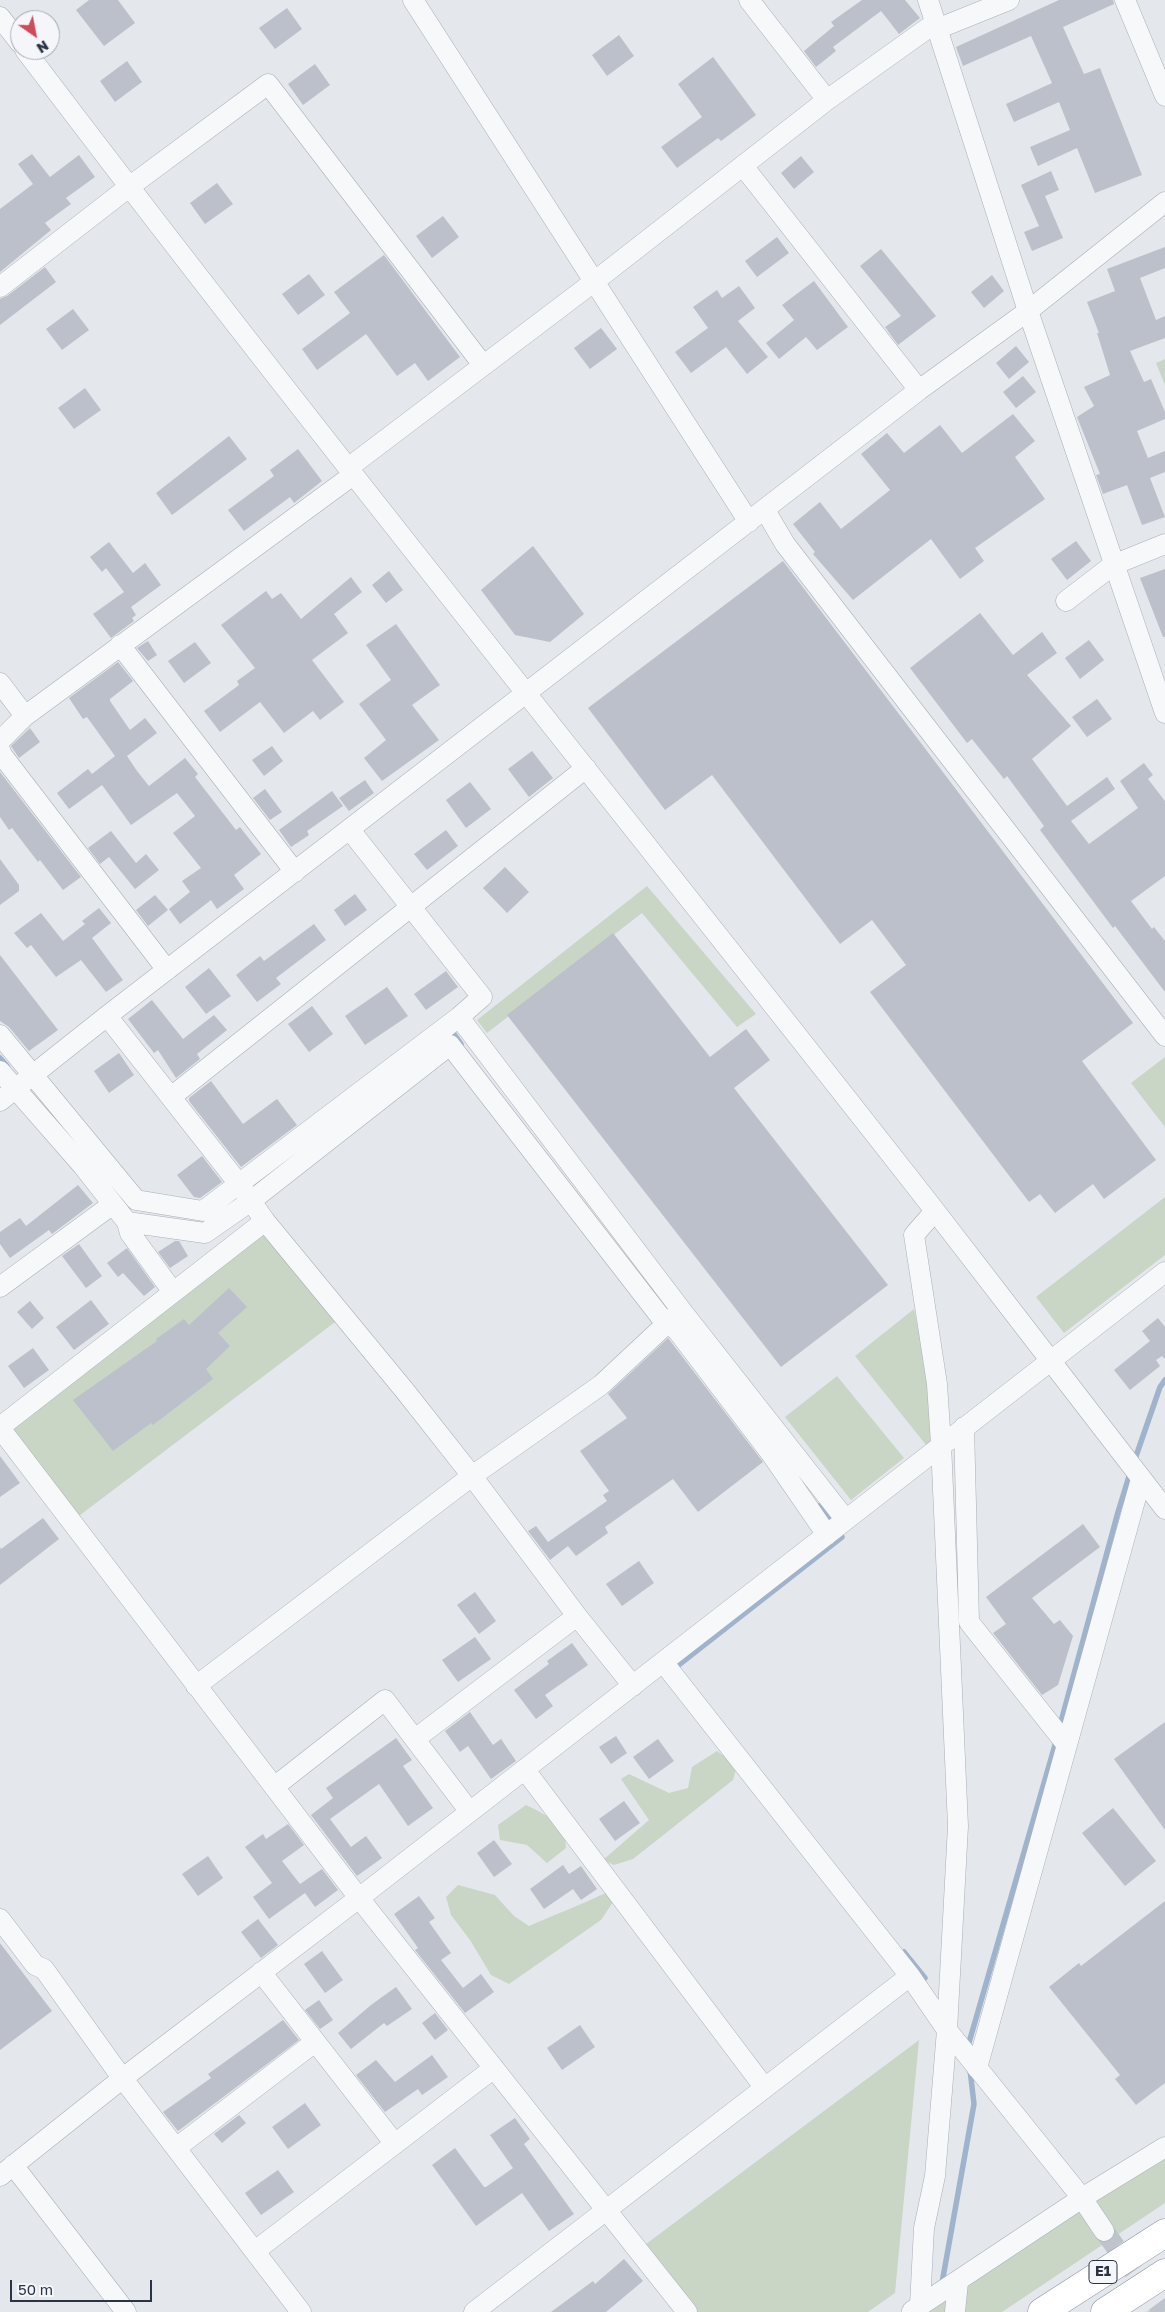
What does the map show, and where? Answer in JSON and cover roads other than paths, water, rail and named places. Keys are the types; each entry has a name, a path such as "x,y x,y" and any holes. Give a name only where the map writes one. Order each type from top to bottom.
{"highway":[{"name":"E1","path":"1042,2312 1165,2233"},
{"name":"E1","path":"1105,2312 1165,2273"}],"street":[{"path":"413,0 595,281 757,516 785,544 1165,1036"},
{"path":"749,0 827,100"},
{"path":"928,0 1028,311 1165,713"},
{"path":"0,741 25,716 351,471 482,365 595,281 827,100 936,26 1010,0"},
{"path":"1125,0 1165,96"},
{"path":"0,17 10,30"},
{"path":"33,60 129,187 351,471 935,1211 1165,1509"},
{"path":"0,287 129,187 268,84 482,365"},
{"path":"743,166 919,390"},
{"path":"7,1095 919,390 1028,311 1165,202"},
{"path":"1066,601 1113,565 1165,544"},
{"path":"120,645 295,872"},
{"path":"0,683 25,716"},
{"path":"0,750 167,970"},
{"path":"171,1097 586,768"},
{"path":"0,1035 136,1200 203,1211 459,1017 482,997 350,830"},
{"path":"107,1016 239,1184 265,1221 405,1391 472,1476 577,1616 633,1686"},
{"path":"459,1017 682,1311 846,1520"},
{"path":"127,1222 205,1233 251,1201 450,1045 666,1324 676,1329 766,1448 827,1535"},
{"path":"0,1071 7,1095 83,1166 127,1222 130,1233 173,1292"},
{"path":"0,1288 112,1204"},
{"path":"915,2309 924,2228 935,2176 947,2030 958,1826 937,1384 914,1235 935,1211"},
{"path":"265,1221 0,1427 359,1898 687,2312"},
{"path":"126,2312 7,2171 123,2078 525,1770 941,1444 1165,1272"},
{"path":"196,1686 472,1476 601,1385 682,1311"},
{"path":"964,1427 969,1622 1067,1745"},
{"path":"977,2068 1141,1479"},
{"path":"415,1739 577,1616"},
{"path":"663,1662 910,1976 947,2030 1082,2198 1104,2231"},
{"path":"274,1787 385,1700 470,1812"},
{"path":"525,1770 764,2087"},
{"path":"0,1919 35,1965 44,1969 123,2078 301,2312"},
{"path":"261,1972 395,2144"},
{"path":"474,2312 910,1976"},
{"path":"176,2148 315,2042"},
{"path":"255,2251 494,2068"},
{"path":"915,2309 1082,2198 1165,2147"},
{"path":"955,2312 958,2282"}],"waterway":[{"path":"447,1039 454,1034 461,1044"},
{"path":"0,1058 7,1066"},
{"path":"1134,1462 1160,1387 1165,1380"},
{"path":"1059,1729 1130,1473"},
{"path":"678,1669 676,1667 842,1537 819,1506"},
{"path":"968,2046 1057,1738"},
{"path":"904,1952 925,1978"},
{"path":"942,2283 974,2104 970,2070"}],"tunnel":[{"path":"1104,2231 1163,2312"}]}
